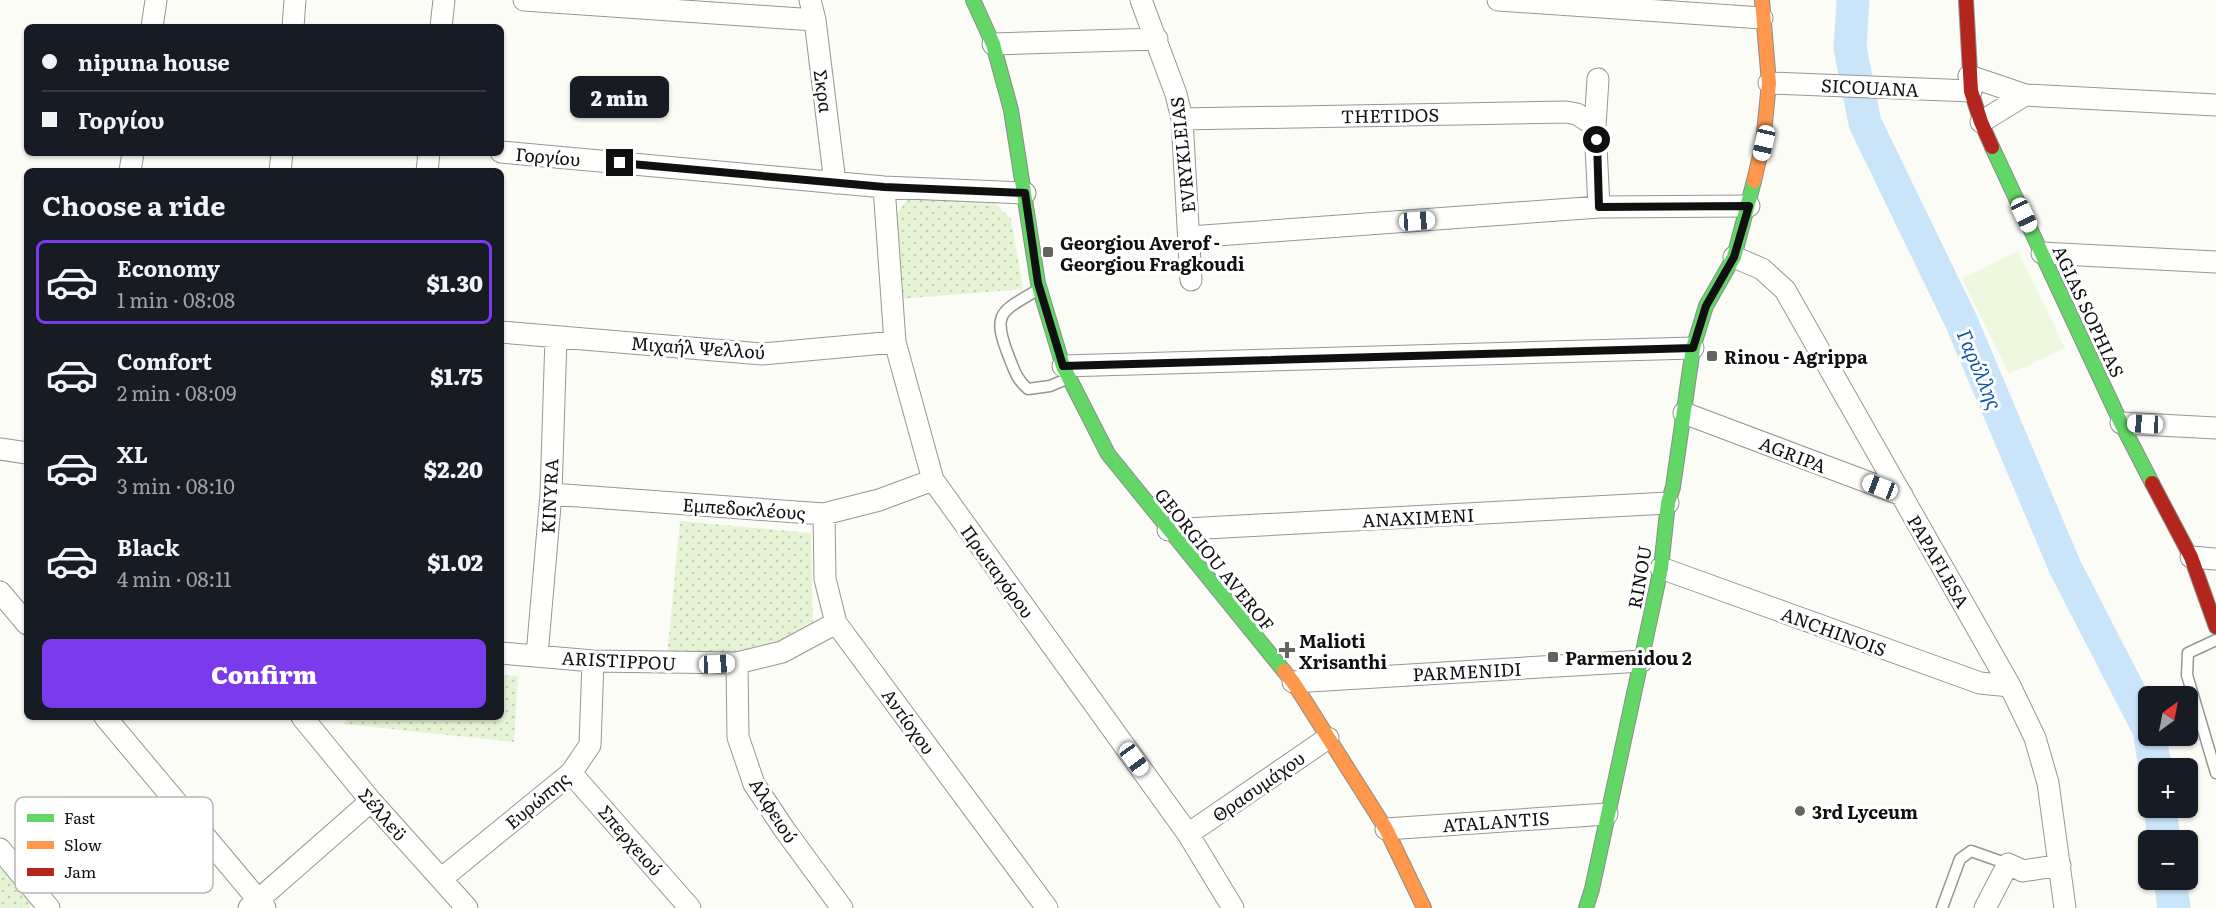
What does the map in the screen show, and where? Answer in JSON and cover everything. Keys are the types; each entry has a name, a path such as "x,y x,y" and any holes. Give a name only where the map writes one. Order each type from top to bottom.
{"street":[{"path":"152,24 156,0"},
{"path":"293,24 295,0"},
{"path":"441,24 444,0"},
{"path":"524,0 812,10"},
{"name":"GEORGIOU AVEROF","path":"973,0 993,44 1011,110 1038,286 1066,372 1108,454 1168,531 1293,682 1386,829 1424,908"},
{"name":"EVRYKLEIAS","path":"1141,0 1176,94 1182,119 1191,280"},
{"path":"1498,0 1762,9"},
{"name":"AGIAS SOPHIAS","path":"1966,0 1970,83 1981,122 2121,423 2191,557 2216,627"},
{"name":"RINOU","path":"1586,908 1661,568 1668,503 1673,487 1693,348 1706,306 1734,257 1764,143 1769,83 1762,9"},
{"name":"Σκρα","path":"812,10 835,183"},
{"path":"993,44 1157,39"},
{"path":"1598,79 1595,126 1599,207"},
{"name":"SICOUANA","path":"1769,83 1910,89 1970,83 2025,95 2216,105"},
{"path":"1981,122 2025,95"},
{"name":"THETIDOS","path":"1182,119 1566,112 1577,114 1595,126"},
{"name":"Γοργίου","path":"504,152 884,187 1025,193"},
{"name":"Πρωταγόρου","path":"884,187 895,342 933,480 1188,834 1233,908"},
{"path":"1190,237 1599,207 1749,206"},
{"path":"2042,253 2216,262"},
{"name":"PAPAFLESA","path":"1734,257 1762,269 1785,291 2010,686 2035,738 2048,783 2066,908"},
{"name":"Μιχαήλ Ψελλού","path":"504,332 762,354 895,342"},
{"name":"KINYRA","path":"537,655 551,494 556,337"},
{"path":"1066,372 1693,348"},
{"name":"AGRIPA","path":"1684,413 1902,495"},
{"path":"2121,423 2216,428"},
{"path":"0,448 24,452"},
{"name":"Εμπεδοκλέους","path":"551,494 824,514 879,500 933,480"},
{"name":"ANAXIMENI","path":"1168,531 1668,503"},
{"name":"Αντίοχου","path":"824,514 825,579 836,623 1047,908"},
{"path":"2191,557 2216,559"},
{"name":"ANCHINOIS","path":"1661,568 1980,683 2010,686"},
{"path":"0,592 24,620"},
{"name":"ARISTIPPOU","path":"504,653 593,661 737,663 782,652 836,623"},
{"name":"Ευρώπης","path":"441,879 571,773 590,745 593,661"},
{"name":"PARMENIDI","path":"1293,682 1642,661"},
{"name":"Αλφειού","path":"737,663 738,738 754,784 842,908"},
{"path":"107,720 170,797"},
{"name":"Σέλλεϋ","path":"311,720 371,801 467,908"},
{"name":"Θρασυμάχου","path":"1188,834 1328,738"},
{"name":"Σπερχειού","path":"571,773 690,908"},
{"path":"213,851 257,905 371,801"},
{"name":"ATALANTIS","path":"1386,829 1607,814"},
{"path":"0,849 15,867"},
{"path":"1985,908 2008,864 2023,871 2060,865"},
{"path":"37,893 49,908"}],"lane":[{"path":"1038,286 1006,309 999,322 999,333 1019,382 1028,389 1050,386 1066,372"},
{"path":"2216,640 2188,653 2187,675 2216,773"},
{"path":"1942,908 1960,859 1971,851 2008,864"}],"green space":[{"path":"910,195 993,202 1011,219 1023,289 899,299 896,216"},
{"path":"2018,251 2065,348 2009,374 1962,278"},
{"path":"680,521 811,533 813,635 720,656 667,657"},
{"path":"504,675 518,676 514,742 343,724 348,720 504,720"},
{"path":"0,866 15,883 15,893 23,893 33,904 29,908 0,908"}],"waterway":[{"name":"Γαρύλλης","path":"1853,0 1850,48 1865,123 1961,321 2065,567 2138,709"},
{"name":"Γαρύλλης","path":"2152,746 2153,758"},
{"name":"Γαρύλλης","path":"2161,818 2163,830"},
{"name":"Γαρύλλης","path":"2172,890 2174,908"}],"traffic: fast":[{"path":"973,0 993,44 1011,110 1038,283 1063,366 1108,454 1284,671"},
{"path":"1992,147 2121,423 2152,483"},
{"path":"1586,908 1661,568 1668,503 1673,487 1693,348 1706,306 1734,257 1754,181"}],"traffic: slow":[{"path":"1754,181 1763,143 1769,83 1762,0"},
{"path":"1284,671 1386,829 1424,908"}],"traffic: jam":[{"path":"1966,0 1971,91 1992,147"},
{"path":"2152,483 2191,557 2216,627"}],"place":[{"name":"Georgiou Averof - Georgiou Fragkoudi","path":"1048,252"},
{"name":"Rinou - Agrippa","path":"1712,356"},
{"name":"Malioti Xrisanthi","path":"1287,650"},
{"name":"Parmenidou 2","path":"1553,657"},
{"name":"3rd Lyceum","path":"1800,811"}],"route":[{"path":"620,163 884,187 1025,193 1038,283 1063,366 1693,348 1706,306 1734,257 1749,206 1599,207 1597,140"}]}
